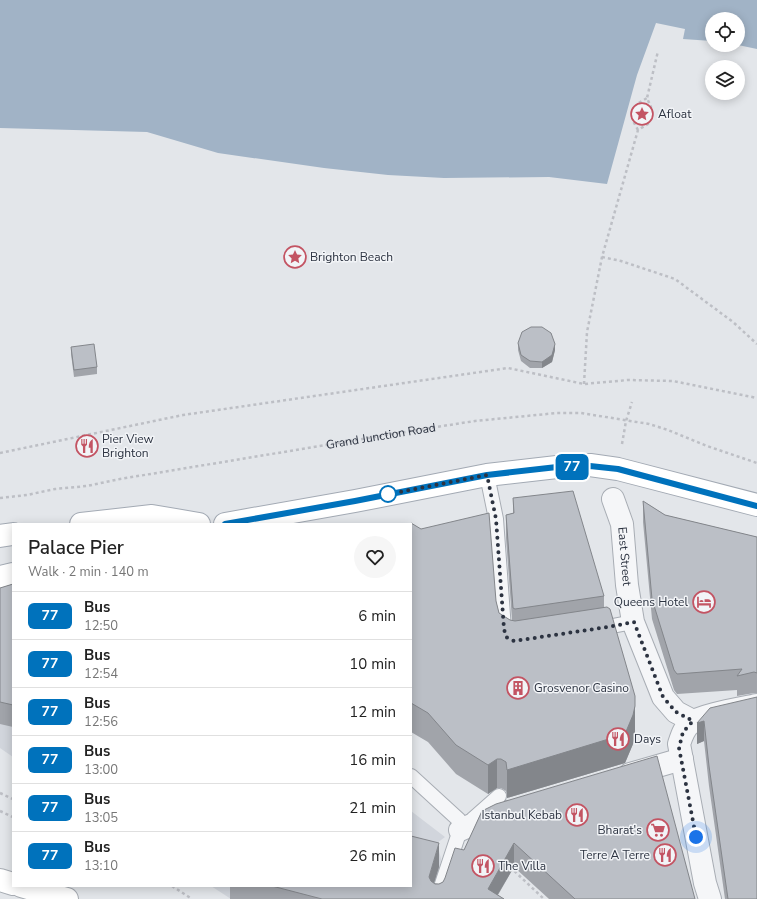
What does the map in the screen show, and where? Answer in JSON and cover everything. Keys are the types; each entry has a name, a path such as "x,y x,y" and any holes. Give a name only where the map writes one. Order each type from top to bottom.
{"main road":[{"path":"231,523 355,501 487,475 557,467 590,466 618,469 757,506"},
{"path":"90,523 152,516 193,523"},
{"path":"0,536 12,534"},
{"path":"0,577 12,574"},
{"path":"0,880 12,884"},
{"path":"24,887 66,899"}],"street":[{"name":"East Street","path":"613,499 622,524 627,585 634,622 663,697 676,712 693,721"},
{"path":"710,899 705,883 679,748 681,736 686,727 693,721 712,715 757,705"},
{"path":"614,779 682,759"},
{"path":"460,830 492,816 520,807"}],"lane":[{"path":"487,475 496,519 504,629 506,637 514,641"},
{"path":"584,631 634,622"},
{"path":"412,777 459,820 460,830 437,899"},
{"path":"460,830 498,796"}],"path":[{"path":"584,384 587,332 602,257 638,130 648,124 652,107 647,98 658,51"},
{"path":"638,130 633,121 636,110 638,104 647,98"},
{"path":"602,257 621,261 675,279 734,322 757,344"},
{"path":"0,453 183,415 508,368 584,384 628,380 673,381 757,398"},
{"path":"623,437 632,402"},
{"name":"Grand Junction Road","path":"0,498 87,486 120,479 475,421 533,415 581,413 658,426 707,446 757,463"},
{"path":"0,793 12,799"},
{"path":"0,811 12,817"},
{"path":"505,863 544,899"},
{"path":"174,887 192,899"}],"shaded area":[{"path":"12,603 12,756 0,748 0,605"},
{"path":"412,812 445,837 437,843 441,859 440,867 428,899 231,899 213,887 412,887"}],"water":[{"path":"0,0 757,0 757,49 745,46 745,12 705,12 705,41 683,39 685,29 656,23 637,75 607,184 549,177 444,178 388,175 324,168 218,153 147,132 0,128"}],"building":[{"path":"531,327 542,327 551,333 555,344 552,355 542,362 530,361 521,355 518,343 522,332"},
{"path":"94,344 97,367 74,370 71,347"},
{"path":"573,491 604,596 515,609 513,608 506,515 514,513 513,498"},
{"name":"Queens Hotel","path":"643,501 665,515 757,537 757,673 754,672 737,676 742,669 677,674 674,670 652,599"},
{"name":"Grosvenor Casino","path":"489,513 496,601 499,613 510,620 515,621 607,607 610,609 635,696 633,715 625,734 507,770 506,762 501,759 497,759 488,765 456,745 428,713 412,704 412,524 421,529"},
{"path":"12,584 12,705 0,702 0,588"},
{"path":"757,697 757,899 728,899 704,721 697,723 710,708"},
{"path":"657,756 695,899 575,899 514,843 488,889 504,899 322,899 276,887 412,887 412,836 439,843 429,877 435,884 439,884 443,882 445,878 455,848 464,850 482,811 496,804"}],"bus line":[{"name":"77","path":"231,523 355,501 487,475 557,467 590,466 618,469 757,506"}],"place":[{"name":"Afloat","path":"642,114"},
{"name":"Brighton Beach","path":"295,257"},
{"name":"Pier View Brighton","path":"87,446"},
{"name":"Queens Hotel","path":"704,602"},
{"name":"Grosvenor Casino","path":"518,688"},
{"name":"Days","path":"618,739"},
{"name":"Istanbul Kebab","path":"577,815"},
{"name":"Bharat's","path":"658,830"},
{"name":"Terre A Terre","path":"665,855"},
{"name":"The Villa","path":"483,866"}],"route":[{"path":"388,494 384,495 487,475 496,519 504,629 506,637 514,641 634,622 663,697 676,712 693,721 683,732 679,748 696,837"}]}
